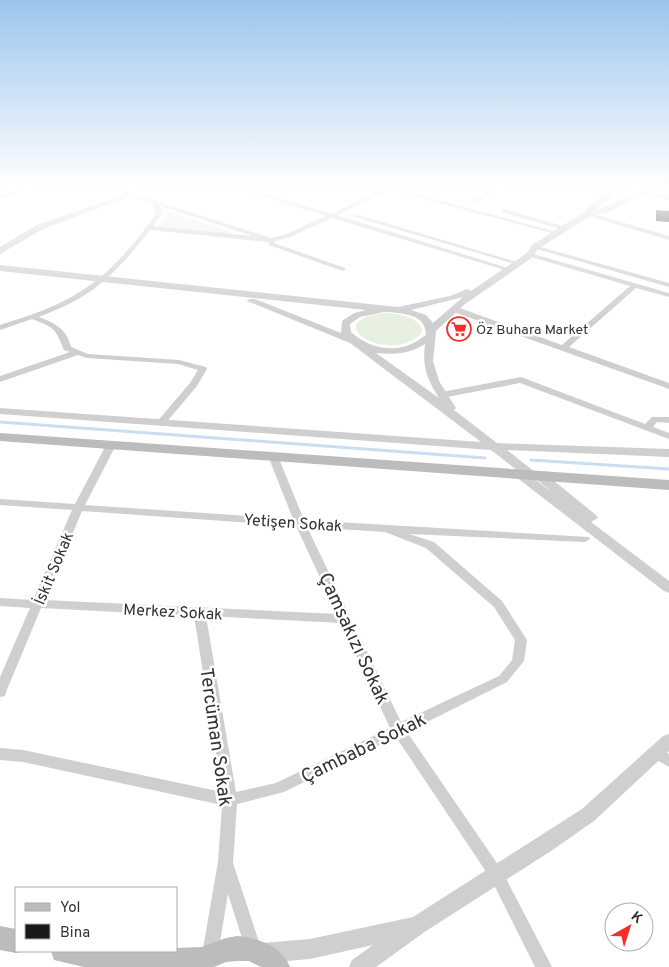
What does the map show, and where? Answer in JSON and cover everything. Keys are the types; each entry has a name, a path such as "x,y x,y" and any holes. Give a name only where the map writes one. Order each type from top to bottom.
{"main road":[{"path":"0,437 669,485"},
{"path":"0,938 15,942"},
{"path":"68,952 104,959 157,962 203,960 227,949 245,948 264,957"}],"street":[{"path":"0,241 11,233"},
{"path":"0,251 28,233"},
{"path":"0,328 85,292 101,280 144,233"},
{"path":"201,233 271,240 292,233"},
{"path":"250,233 271,240"},
{"path":"390,233 507,269"},
{"path":"415,233 517,263"},
{"path":"218,293 256,302 355,343 382,351 406,350 425,342 454,309 507,269 530,255 535,247 557,233"},
{"path":"652,233 669,238"},
{"path":"271,240 271,244 343,269"},
{"path":"535,247 669,285"},
{"path":"530,255 669,294"},
{"path":"0,268 218,293 398,310 422,317 429,323 432,333 428,361 434,381 456,416"},
{"path":"564,347 635,285"},
{"path":"398,310 453,298 484,286"},
{"path":"384,309 370,310 348,319 344,326 344,333 456,416 492,446 669,580"},
{"path":"454,309 669,386"},
{"path":"32,316 62,332 66,338 67,348 76,353 87,356 179,362 203,369 194,384 161,423"},
{"path":"0,379 76,353"},
{"path":"442,395 521,380 669,436"},
{"path":"0,410 15,413 492,446 669,453"},
{"path":"647,427 655,419 669,420"},
{"name":"İskit Sokak","path":"0,692 78,508 111,445"},
{"name":"Çamsakızı Sokak","path":"273,456 300,523 398,730 496,874 544,967"},
{"path":"530,474 669,588"},
{"name":"Yetişen Sokak","path":"0,502 386,529 585,539"},
{"name":"Çambaba Sokak","path":"0,754 23,756 230,800 279,788 503,679 518,661 521,640 498,604 430,545 386,529"},
{"name":"Merkez Sokak","path":"0,602 346,619"},
{"name":"Tercüman Sokak","path":"199,612 230,800 226,862 203,960"},
{"path":"359,967 419,924 588,815 665,752"},
{"name":"Tercüman Sokak","path":"226,862 264,957"},
{"path":"264,957 310,949 419,924"}],"green space":[{"path":"386,313 411,318 419,324 422,329 421,334 407,343 392,345 377,343 364,338 357,331 357,324 366,317"}],"waterway":[{"path":"0,422 485,458"},
{"path":"531,460 669,469"}],"place":[{"name":"Öz Buhara Market","path":"459,329"}]}
